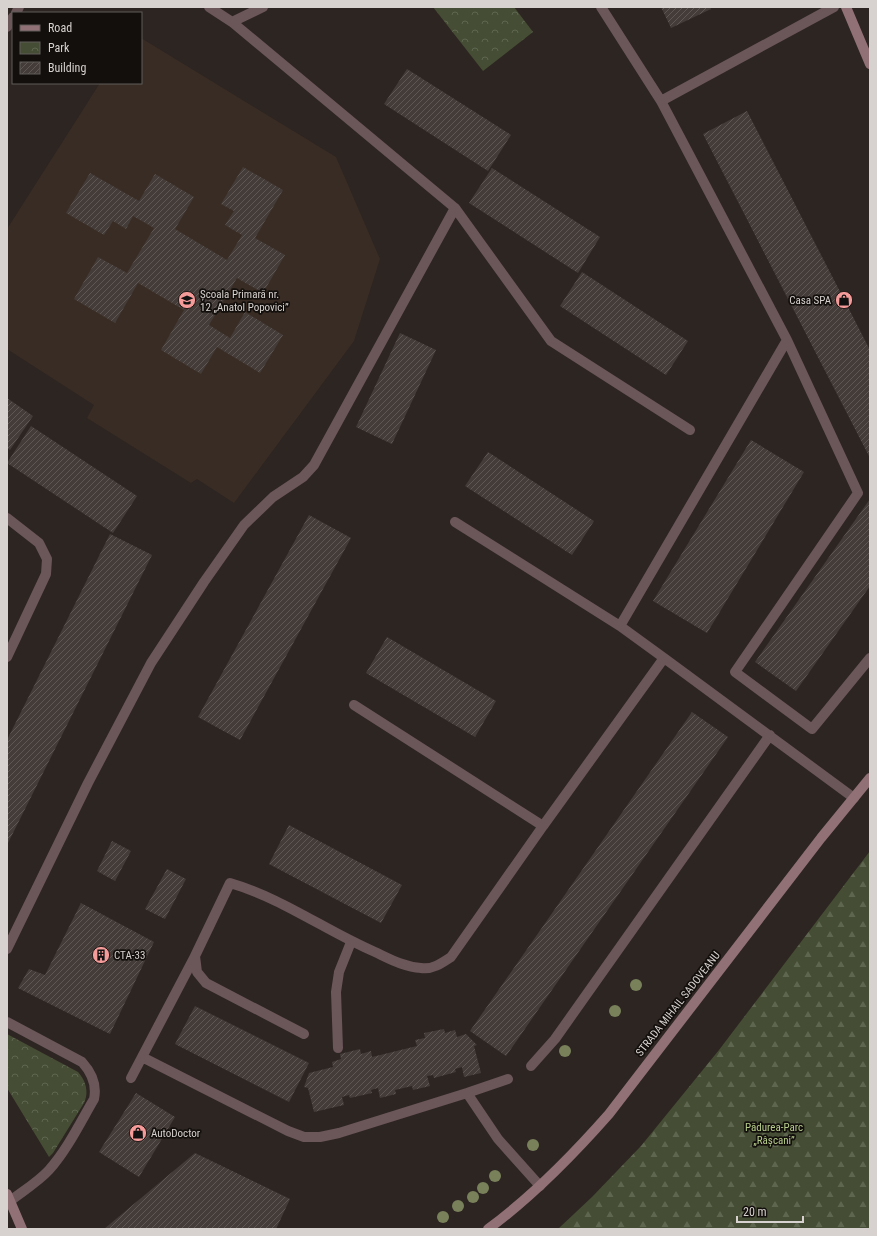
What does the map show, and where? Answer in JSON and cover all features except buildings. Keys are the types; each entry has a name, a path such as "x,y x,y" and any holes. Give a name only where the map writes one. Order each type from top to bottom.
{"main road":[{"path":"846,7 870,64"},
{"name":"STRADA MIHAIL SADOVEANU","path":"488,1229 540,1186 609,1114 821,838 870,778"},
{"path":"8,1198 22,1229"}],"lane":[{"path":"209,7 232,22 455,208 551,341 690,430"},
{"path":"232,22 263,7"},
{"path":"601,7 661,101 787,340 858,493 735,672 812,729 870,658"},
{"path":"661,101 834,7"},
{"path":"7,949 88,782 151,663 244,524 273,497 303,476 314,465 455,208"},
{"path":"620,626 787,340"},
{"path":"7,518 39,543 47,559 46,574 7,657"},
{"path":"455,522 620,626 854,798"},
{"path":"131,1078 195,956 230,882 262,893 351,942 404,965 422,969 438,966 452,957 543,826 664,658"},
{"path":"354,705 543,826"},
{"path":"531,1066 555,1039 770,735"},
{"path":"338,1048 337,985 339,972 351,942"},
{"path":"195,956 197,972 206,983 304,1034"},
{"path":"7,1022 82,1062 92,1075 96,1092 94,1100 60,1156 48,1171 38,1181 8,1198"},
{"path":"142,1057 288,1131 304,1137 339,1133 508,1079"},
{"path":"467,1093 498,1139 540,1186"}],"shaded area":[{"name":"Școala Primară nr. 12 „Anatol Popovici”","path":"142,39 336,157 380,259 354,341 234,503 197,479 191,483 87,418 94,405 7,349 7,229 99,84 142,84"}],"green space":[{"path":"433,7 514,7 533,32 483,71"},
{"name":"Pădurea-Parc „Râșcani”","path":"870,851 870,1229 558,1229 592,1197 641,1146 719,1050"},
{"path":"7,1034 78,1072 85,1083 86,1099 53,1153 49,1157 7,1088"}],"place":[{"name":"Școala Primară nr. 12 „Anatol Popovici”","path":"187,300"},
{"name":"Casa SPA","path":"844,300"},
{"name":"CTA-33","path":"101,955"},
{"name":"AutoDoctor","path":"138,1133"}]}
